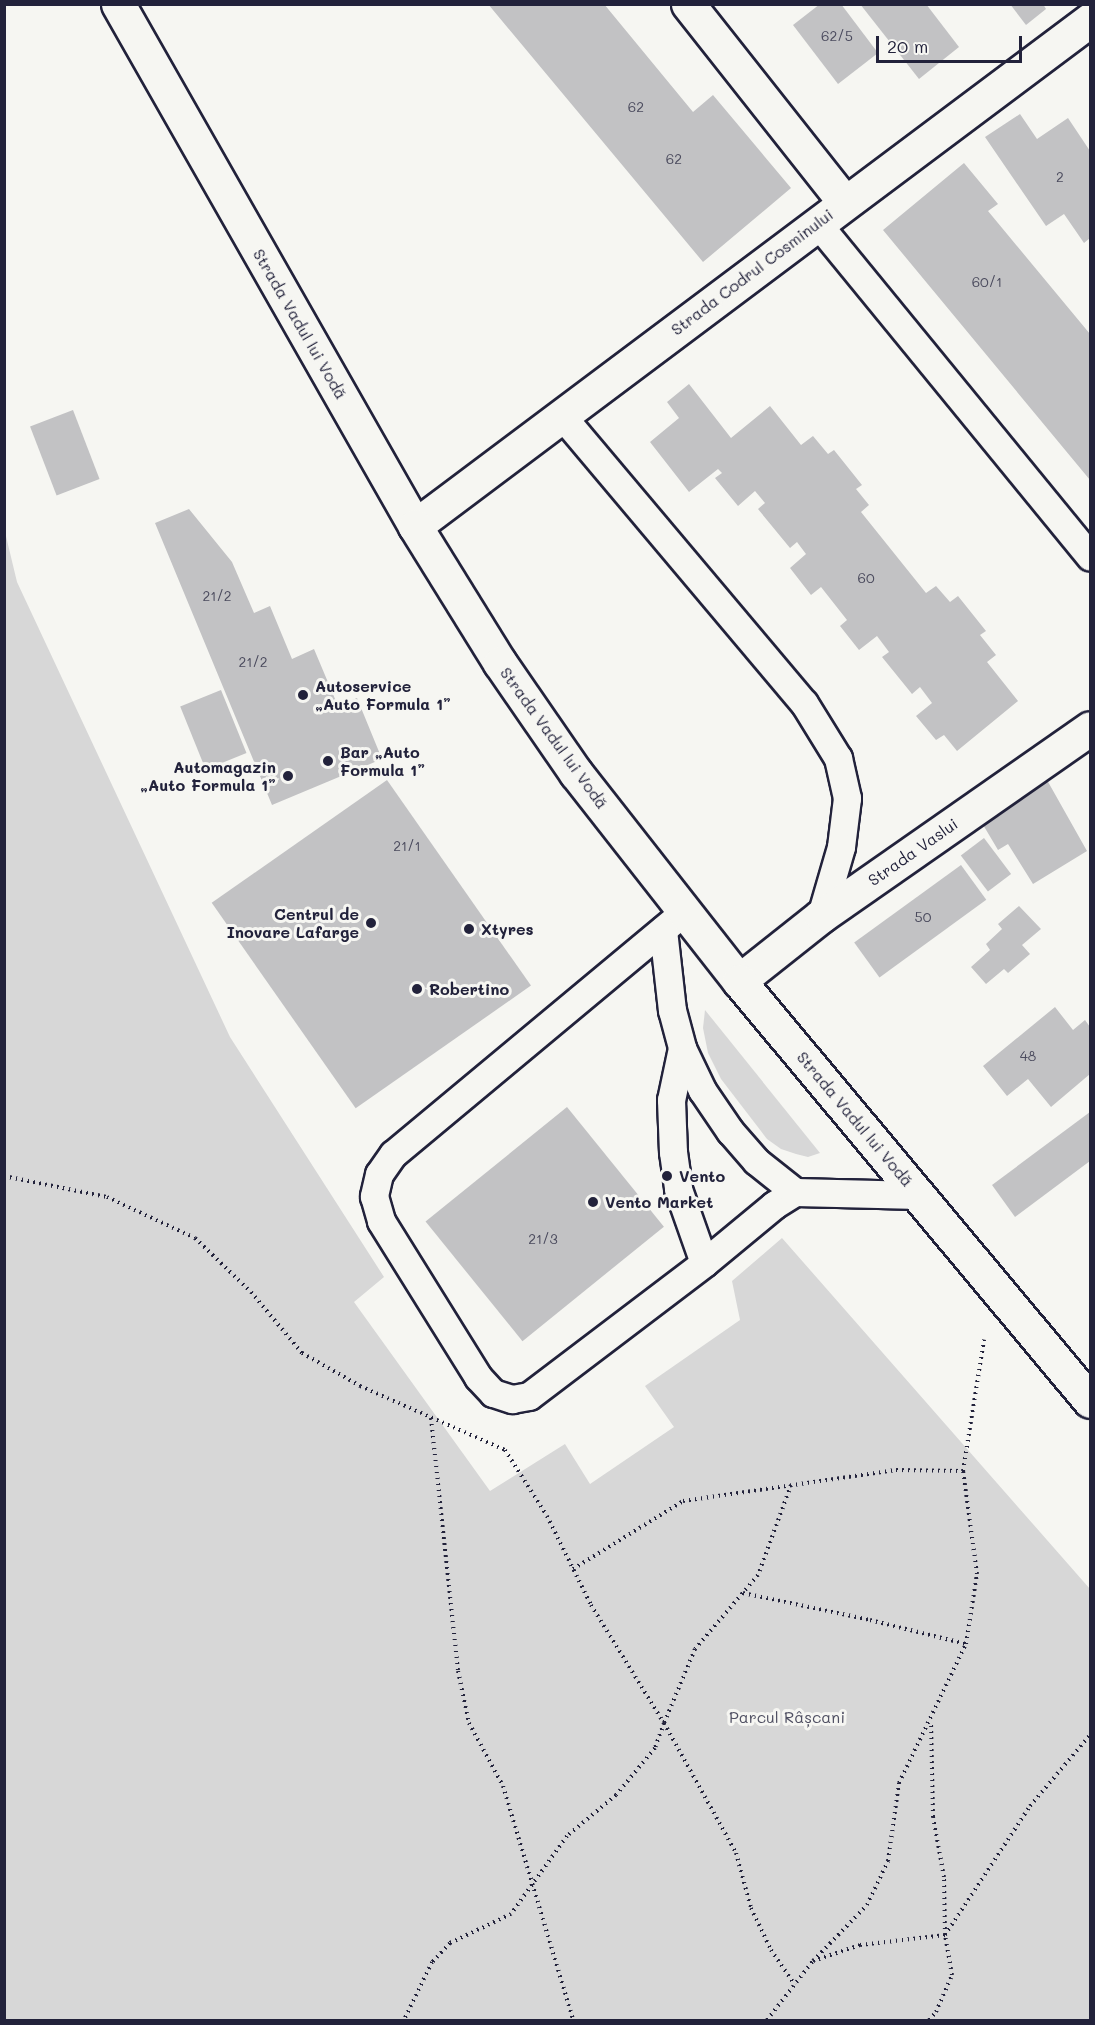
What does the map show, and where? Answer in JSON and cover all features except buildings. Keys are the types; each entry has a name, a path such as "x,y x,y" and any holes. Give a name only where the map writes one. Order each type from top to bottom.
{"main road":[{"name":"Strada Vadul lui Vodă","path":"118,4 415,526 500,663 674,921 740,981 1090,1401"},
{"path":"688,4 845,203"},
{"name":"Strada Codrul Cosminului","path":"415,526 1090,20"},
{"name":"Strada Vaslui","path":"740,981 821,916 1090,728"}],"lane":[{"path":"817,223 1090,557"},
{"path":"562,416 804,703 838,758 847,798 841,847 821,916"},
{"path":"674,921 672,1010 682,1048 702,1090 730,1131 756,1161 795,1192"},
{"path":"674,921 393,1154 379,1174 374,1196 381,1221 478,1377 493,1393 512,1399 529,1396 704,1263 774,1205 795,1192 919,1195"},
{"path":"682,1048 671,1100 673,1152 678,1189 704,1263"}],"path":[{"path":"6,1179 107,1197 195,1238 251,1292 302,1353 360,1386 431,1419 505,1449 547,1516 591,1605 664,1723 736,1853 751,1908 771,1950 795,1985"},
{"path":"767,2020 813,1961 867,1905 888,1861 899,1783 966,1644 977,1574 963,1471 993,1283"},
{"path":"431,1419 457,1661 469,1723 503,1786 573,2020"},
{"path":"573,1569 683,1502 896,1470 963,1471"},
{"path":"404,2020 432,1962 450,1942 511,1914 567,1836 616,1795 655,1748 695,1649 758,1575 791,1485"},
{"path":"742,1593 870,1620 966,1644"},
{"path":"929,2020 936,2012 952,1975 945,1935 944,1877 933,1817 931,1719"},
{"path":"813,1961 860,1946 945,1935 1030,1806 1090,1735"}],"green space":[{"name":"Parcul Râșcani","path":"5,532 17,582 230,1037 384,1277 354,1302 490,1491 565,1444 590,1484 674,1427 645,1386 740,1320 732,1281 782,1238 1090,1589 1090,2020 5,2020"},
{"path":"705,1010 820,1153 808,1157 796,1154 781,1149 767,1139 721,1079 708,1053 703,1028"}],"place":[{"name":"Autoservice „Auto Formula 1”","path":"303,695"},
{"name":"Bar „Auto Formula 1”","path":"328,761"},
{"name":"Automagazin „Auto Formula 1”","path":"288,776"},
{"name":"Centrul de Inovare Lafarge","path":"371,923"},
{"name":"Xtyres","path":"469,929"},
{"name":"Robertino","path":"417,989"},
{"name":"Vento","path":"667,1176"},
{"name":"Vento Market","path":"593,1202"}]}
